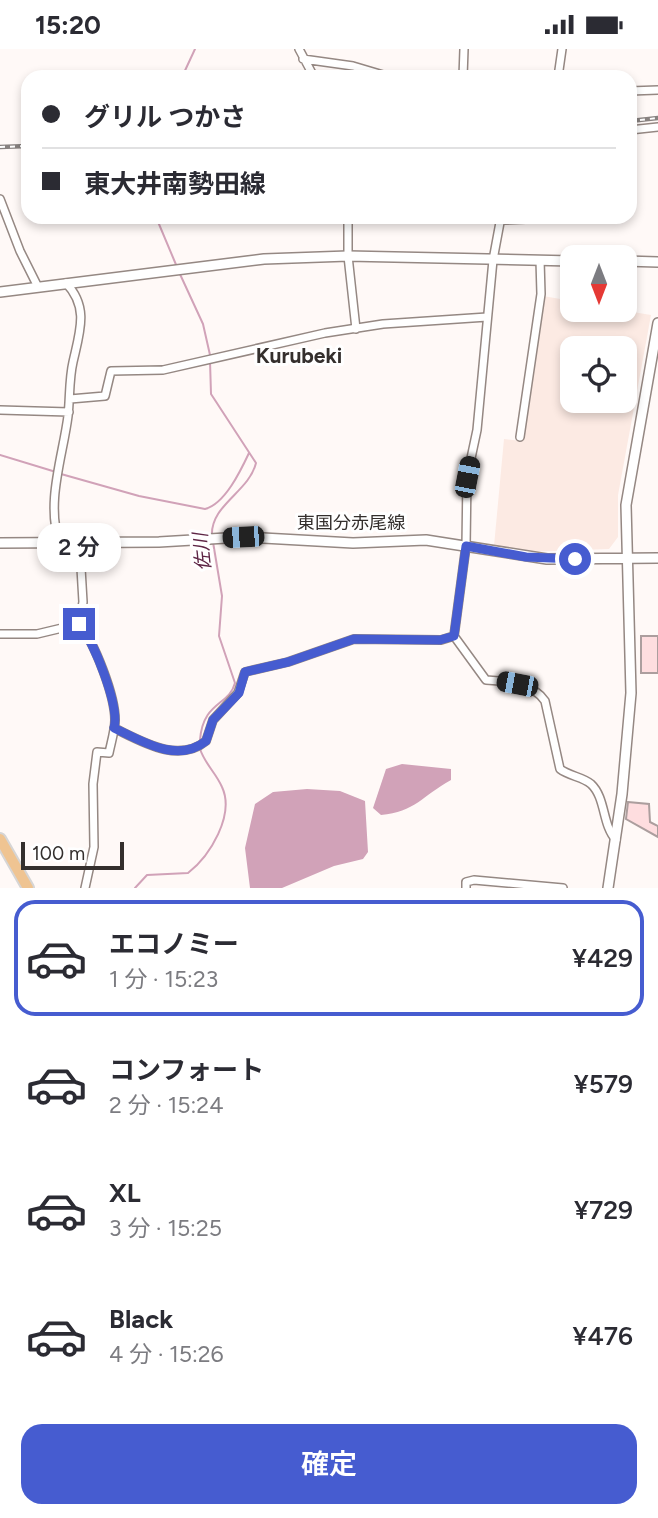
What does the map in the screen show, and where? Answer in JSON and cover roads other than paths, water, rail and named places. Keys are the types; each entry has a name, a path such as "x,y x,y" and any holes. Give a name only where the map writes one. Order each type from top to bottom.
{"main road":[{"path":"0,839 28,888"}],"street":[{"path":"299,49 310,70"},
{"path":"463,70 464,49"},
{"path":"559,70 562,49"},
{"path":"303,59 366,70"},
{"path":"637,91 658,90"},
{"path":"637,129 658,127"},
{"path":"0,199 20,251 38,287"},
{"path":"348,224 348,256 356,329"},
{"path":"500,224 487,317 477,430 467,477 466,546 454,636 486,680 517,684 539,692 545,701 560,769 590,784 600,800 607,830 616,840"},
{"path":"0,292 264,259 348,256 560,261"},
{"path":"520,437 541,294 540,260"},
{"path":"637,261 658,262"},
{"path":"66,283 76,294 79,304 80,339 73,363 69,412 56,487 59,543 81,568 83,602 79,624 90,642 111,696 114,728 109,753 97,752 93,784 94,847 85,888"},
{"path":"70,399 105,396 111,371 138,373 356,329 410,321 487,317"},
{"path":"608,888 616,840 631,693 628,487 658,323"},
{"path":"0,410 69,412"},
{"name":"東国分赤尾線","path":"0,543 264,537 353,543 426,540 547,559 658,558"},
{"path":"0,634 37,635 79,624"},
{"path":"114,728 158,749 189,750 200,745 213,720 239,693 245,672 288,662 354,639 440,640 454,636"},
{"path":"466,888 466,882 474,880 501,885 563,888"}],"waterway":[{"name":"佐川","path":"185,70 195,49"},
{"name":"佐川","path":"159,224 177,267"},
{"name":"佐川","path":"179,272 203,324 210,355"},
{"name":"佐川","path":"210,361 211,394 256,463 246,482 217,516 212,536"},
{"path":"61,474 139,496 205,509 226,494 249,453"},
{"path":"0,455 56,472"},
{"name":"佐川","path":"200,740 206,718 232,690 235,683 219,636 222,596 213,542"},
{"name":"佐川","path":"135,888 147,875 188,873 212,846 218,834 223,822 225,798 220,782 200,749"}],"railway":[{"path":"637,120 658,118"},
{"path":"0,147 21,146"}],"district":[{"name":"Kurubeki","path":"299,355"}]}
